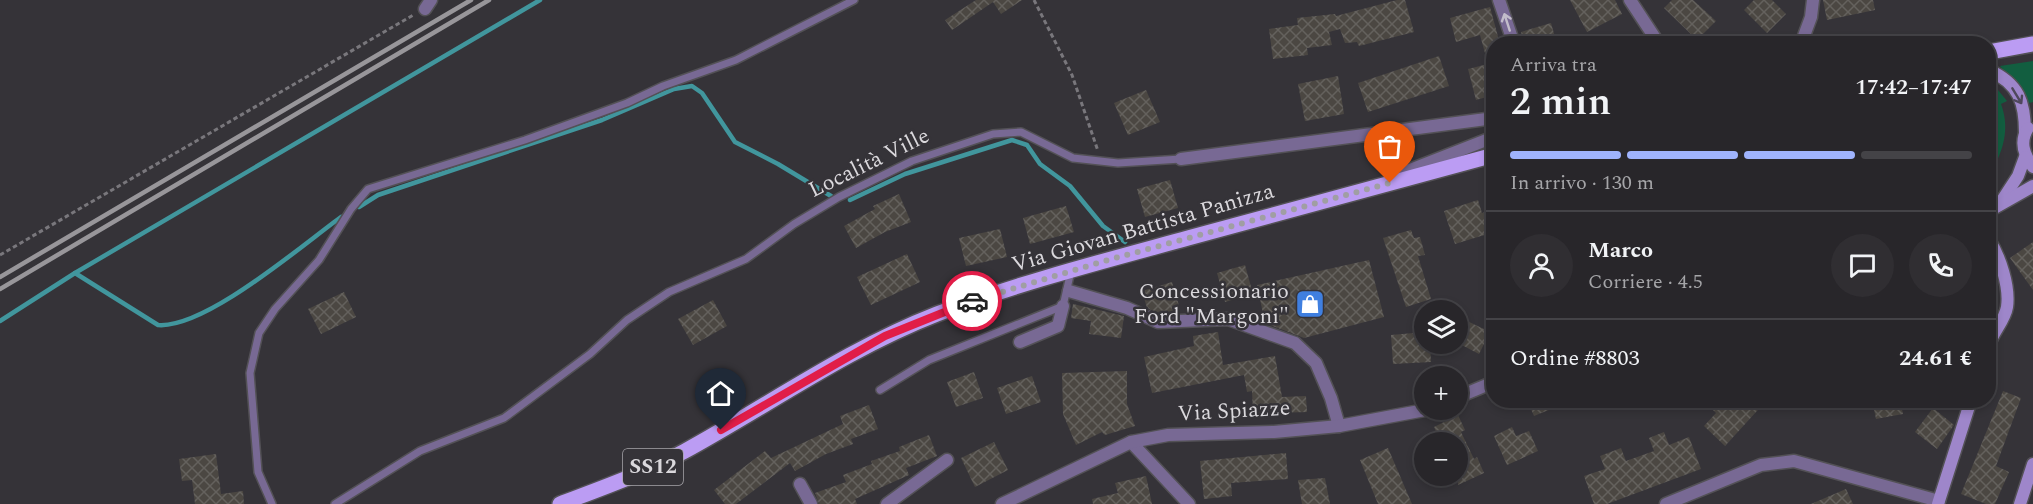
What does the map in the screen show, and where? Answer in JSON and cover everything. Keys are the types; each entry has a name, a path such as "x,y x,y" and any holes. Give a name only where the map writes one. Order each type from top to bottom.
{"main road":[{"path":"1996,51 2033,44"},
{"name":"Via Giovan Battista Panizza","path":"560,504 626,480 683,452 885,336 991,295 1486,157"}],"street":[{"path":"1499,0 1511,36"},
{"path":"1630,0 1654,36"},
{"path":"1804,36 1811,16 1813,0"},
{"path":"1996,73 2002,76 2016,91 2025,108 2029,128 2023,145 2025,156 2033,167"},
{"name":"Località Ville","path":"1180,159 1486,119"},
{"path":"1346,195 1486,140"},
{"path":"1996,205 2018,176 2025,156"},
{"path":"1996,207 2033,186"},
{"path":"1996,251 2004,273 2007,307 1996,330"},
{"path":"1069,291 1127,308 1158,322 1228,319 1295,343 1316,363 1331,398 1339,426"},
{"path":"1020,342 1058,326 1063,306"},
{"path":"1468,393 1486,385"},
{"path":"1666,504 1761,465 1794,461 1938,502 1968,408"},
{"name":"Via Spiazze","path":"1002,504 1131,442 1168,435 1274,432 1339,426 1414,412"},
{"path":"1131,442 1189,504"},
{"path":"887,504 947,460"},
{"path":"2020,504 2033,464"},
{"path":"800,484 811,504"}],"lane":[{"path":"272,504 258,472 250,373 259,333 275,309 320,260 351,209 368,189 525,140 627,103 663,86 736,60 854,0"},
{"name":"Località Ville","path":"335,504 420,451 504,418 590,354 627,320 669,292 746,259 812,213 912,161 993,134 1021,132 1073,158 1118,164 1180,159"},
{"path":"880,390 929,360 1063,306 1069,291 1071,271"}],"path":[{"path":"1034,0 1072,75 1101,162"},
{"path":"0,255 428,4"}],"green space":[{"path":"2033,61 2033,102 2026,104 2000,66"},
{"path":"1996,89 2007,101 2001,104 2005,120 2005,135 1996,162"}],"building":[{"path":"976,0 1022,0 1001,14 993,2 952,30 945,20"},
{"path":"1397,0 1405,0 1414,32 1359,46 1357,42 1345,43 1340,29 1329,32 1332,45 1307,48 1308,55 1273,59 1269,29 1298,25 1297,18 1335,14 1336,16"},
{"path":"1570,0 1615,0 1622,14 1587,32"},
{"path":"1672,0 1693,0 1716,21 1701,36 1693,36 1664,8"},
{"path":"1754,0 1772,0 1786,14 1767,33 1744,10"},
{"path":"1823,0 1873,0 1875,10 1827,20"},
{"path":"1490,7 1498,36 1486,36 1486,57 1480,35 1456,42 1450,18"},
{"path":"1551,23 1555,36 1522,36 1521,32"},
{"path":"1439,56 1449,86 1368,112 1358,83"},
{"path":"1486,64 1486,97 1476,100 1468,69"},
{"path":"1338,76 1344,114 1305,121 1298,84"},
{"path":"1146,90 1160,122 1128,135 1114,103"},
{"path":"1170,180 1178,208 1145,217 1137,189"},
{"path":"899,194 911,222 885,232 856,248 844,226 875,209 873,206"},
{"path":"1478,200 1482,213 1486,212 1486,234 1455,244 1444,211"},
{"path":"1066,206 1074,232 1030,244 1023,218"},
{"path":"1000,229 1007,257 966,266 959,238"},
{"path":"1411,230 1414,238 1420,237 1425,255 1418,256 1431,299 1414,300 1414,304 1406,307 1383,238"},
{"path":"2033,242 2033,290 2010,258"},
{"path":"907,254 920,282 871,305 857,277"},
{"path":"1369,260 1384,317 1304,338 1265,323 1257,285"},
{"path":"1245,265 1253,294 1225,302 1217,273"},
{"path":"1172,282 1180,309 1160,314 1147,308 1142,291"},
{"path":"344,292 356,317 321,334 308,309"},
{"path":"713,300 727,326 693,345 678,319"},
{"path":"1073,304 1124,316 1121,338 1089,334 1091,321 1071,318"},
{"path":"1468,321 1486,330 1486,340 1479,354 1468,348"},
{"path":"1218,332 1223,365 1275,356 1282,397 1306,396 1307,412 1253,414 1252,391 1247,392 1244,375 1152,393 1144,357 1194,346 1193,336"},
{"path":"1414,333 1414,354 1431,354 1431,362 1393,364 1391,335"},
{"path":"1127,371 1127,404 1135,426 1105,435 1102,432 1076,445 1063,414 1062,373"},
{"path":"974,372 983,398 956,407 947,382"},
{"path":"1032,376 1041,402 1006,414 997,388"},
{"path":"2003,391 2021,398 1996,466 2009,472 1995,504 1986,504 1961,494"},
{"path":"869,405 878,429 851,439 853,444 826,454 795,471 790,463 736,504 725,504 714,490 765,451 771,458 843,424 840,416"},
{"path":"1530,408 1554,408 1534,416"},
{"path":"1711,408 1760,408 1725,446 1704,426 1716,413"},
{"path":"1874,408 1902,408 1903,414 1876,419"},
{"path":"1933,408 1954,425 1937,449 1915,432"},
{"path":"1448,420 1460,420 1465,430 1436,432 1434,427"},
{"path":"1512,427 1516,436 1529,431 1538,451 1507,465 1494,436"},
{"path":"1664,432 1669,445 1689,437 1701,469 1607,504 1594,504 1584,476 1605,469 1600,456 1621,448 1626,461 1654,451 1649,438"},
{"path":"929,435 937,456 906,468 909,475 855,499 857,504 819,504 815,493 846,482 843,475 872,464 871,461 900,451 899,447"},
{"path":"994,442 1008,470 975,487 961,458"},
{"path":"1468,447 1474,459 1477,457 1484,473 1468,480"},
{"path":"1388,448 1412,504 1378,504 1360,460"},
{"path":"1286,453 1288,479 1231,483 1232,496 1204,499 1200,461"},
{"path":"216,454 221,494 243,491 244,504 195,504 192,480 182,481 179,459"},
{"path":"1146,476 1152,504 1093,504 1092,499 1118,493 1115,483"},
{"path":"1325,478 1330,504 1302,504 1298,480"},
{"path":"1846,489 1853,504 1811,504"}],"waterway":[{"path":"0,321 75,273 540,0"},
{"path":"359,207 378,195 602,120 674,89 692,86 702,93 735,142 778,164 831,196"},
{"path":"850,200 905,174 1012,140 1027,145 1040,164 1070,186 1103,226 1125,242"},
{"path":"75,273 158,325 178,323 201,314 226,300 278,265 341,217"}],"railway":[{"path":"0,277 471,0"},
{"path":"0,289 489,0"}],"way so far":[{"path":"972,301 1108,260 1390,183"}],"place":[{"name":"Concessionario Ford \"Margoni\"","path":"1310,304"}],"route":[{"path":"721,430 836,362 885,336 972,301"}]}
